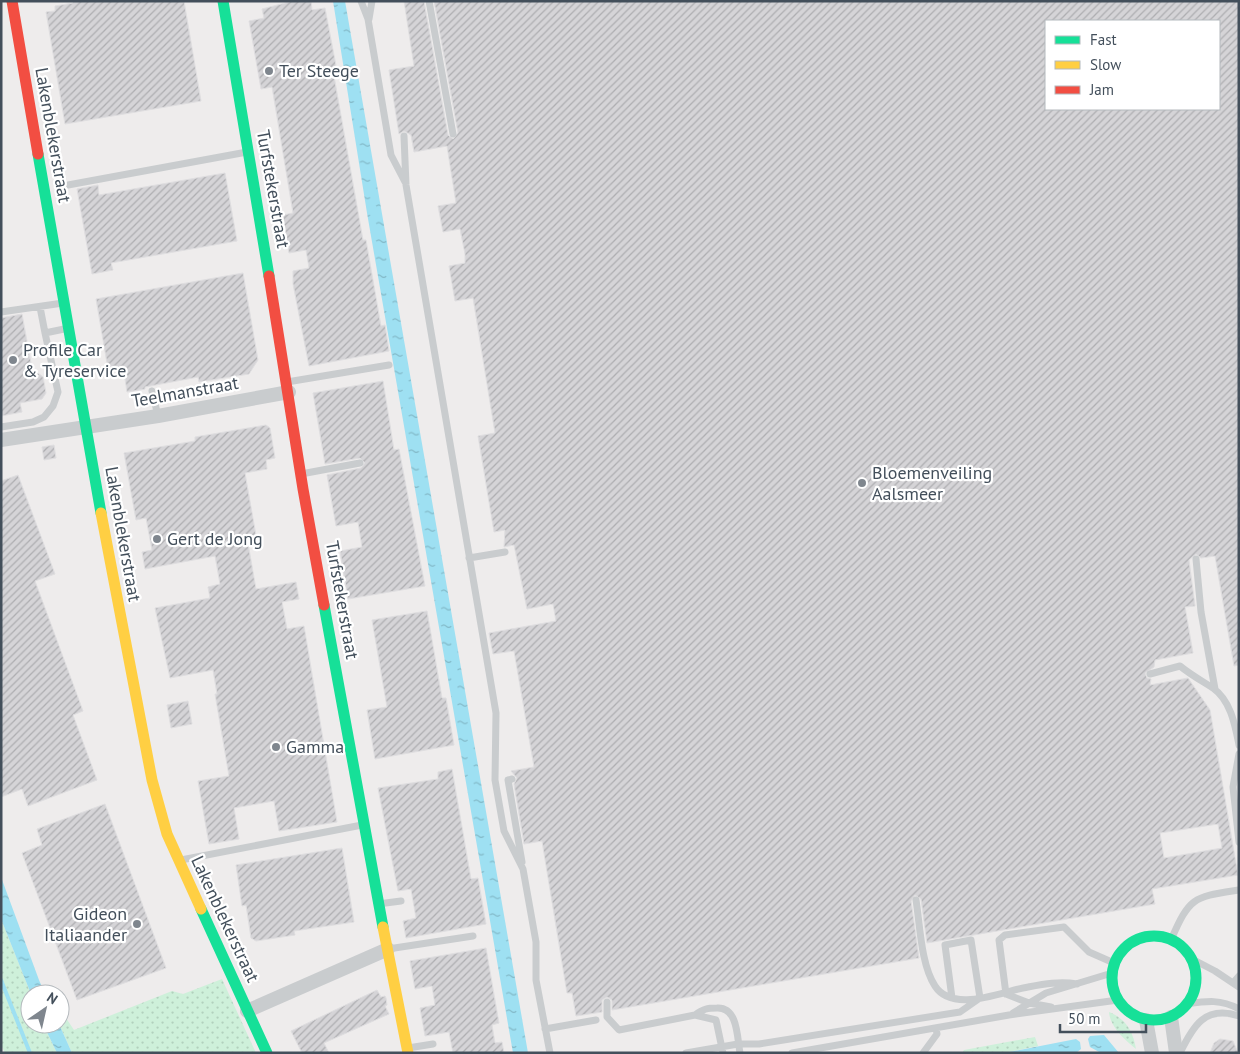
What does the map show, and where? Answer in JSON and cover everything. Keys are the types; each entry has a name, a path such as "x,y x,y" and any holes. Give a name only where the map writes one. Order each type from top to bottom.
{"street":[{"name":"Lakenblekerstraat","path":"12,1 117,607 152,780 167,834 267,1053"},
{"name":"Turfstekerstraat","path":"223,1 288,387 300,474 378,904 408,1050"},
{"name":"Teelmanstraat","path":"6,433 86,427 158,416 288,387"},
{"path":"1160,936 1171,940 1185,950 1192,959 1196,974 1194,990 1187,1004 1171,1017 1159,1020 1146,1020 1130,1013 1118,1000 1113,988 1113,968 1124,949 1138,939 1160,936"},
{"path":"248,1012 388,949"},
{"path":"1171,1017 1178,1053"},
{"path":"1146,1020 1152,1053"}],"lane":[{"path":"361,1 368,20 391,155 406,185"},
{"path":"368,20 372,1"},
{"path":"429,1 453,134"},
{"path":"404,136 406,185 496,713 495,780 504,831 523,870"},
{"path":"68,185 247,152"},
{"path":"1,312 64,303"},
{"path":"6,433 44,417 53,406 58,392 40,307"},
{"path":"45,332 69,328"},
{"path":"288,387 389,365"},
{"path":"152,391 158,416"},
{"path":"300,474 360,463"},
{"path":"470,558 505,552"},
{"path":"1196,559 1201,612 1215,689 1233,715 1239,744"},
{"path":"1150,674 1180,666 1196,679 1215,689"},
{"path":"1239,754 1233,787 1239,842"},
{"path":"512,779 508,780 536,942 536,980 550,1053"},
{"path":"178,860 364,824"},
{"path":"1171,940 1178,923 1193,900 1202,896 1239,890"},
{"path":"916,900 926,966 935,986 952,998 980,998 1006,994 1025,987 1064,982 1077,984"},
{"path":"378,904 401,901"},
{"path":"1006,994 999,940 1005,935 1064,928 1089,952 1113,968"},
{"path":"388,949 473,936"},
{"path":"952,998 944,944 971,940 980,998"},
{"path":"1192,959 1236,985 1239,976"},
{"path":"1009,1015 1046,993 1077,984 1113,968"},
{"path":"1006,994 1029,1004 1060,1009"},
{"path":"686,1053 722,1050 738,1044 759,1044 960,1012 980,998"},
{"path":"792,1053 1009,1015 1118,1000"},
{"path":"1187,1004 1206,1001 1226,1002 1239,1009"},
{"path":"607,1002 607,1017 619,1030 694,1015 704,1008 723,1007 729,1010 734,1018 740,1053"},
{"path":"1178,1053 1196,1025 1206,1017 1217,1012 1239,1016"},
{"path":"694,1015 716,1020 722,1050"},
{"path":"545,1029 596,1020"},
{"path":"923,1053 937,1034 936,1028"},
{"path":"408,1050 432,1044"}],"green space":[{"path":"1,919 27,984 20,984 20,1034 48,1034 57,1053 5,1053 1,1045"},
{"path":"222,979 256,1053 72,1053 63,1034 70,1034 70,1024 74,1030 172,991 183,994"},
{"path":"1109,1012 1120,1018 1128,1026 1136,1049 1115,1028"},
{"path":"1035,1037 1038,1046 1004,1053 962,1053 964,1050"}],"water":[{"path":"333,1 345,1 528,1053 513,1053 367,213"},
{"path":"1,877 41,984 27,984 1,919"},
{"path":"48,1034 63,1034 72,1053 57,1053"},
{"path":"1104,1035 1119,1053 1101,1053 1090,1047 1088,1039 1090,1036"},
{"path":"1076,1039 1080,1042 1081,1049 1076,1053 1004,1053"}],"building":[{"path":"73,1 184,1 201,101 65,124 46,12 55,11 55,6 73,3"},
{"path":"293,1 311,1 312,10 325,8 338,76 334,76 363,240 366,240 381,326 385,325 389,351 309,366 293,284 293,271 309,268 306,250 289,253 283,215 293,213 272,87 261,89 249,21 264,18 262,9"},
{"name":"Bloemenveiling Aalsmeer","path":"404,1 424,1 448,135 453,139 458,133 434,1 1239,1 1239,665 1234,666 1215,556 1201,558 1196,554 1189,560 1195,606 1185,607 1193,653 1155,660 1154,667 1145,673 1147,678 1151,679 1150,685 1188,678 1210,710 1238,875 1152,889 1155,904 927,943 921,899 915,895 911,901 919,958 612,1010 612,1000 607,997 602,1000 602,1012 576,1016 572,993 567,993 542,841 524,844 514,784 517,778 511,771 534,767 514,651 493,654 489,633 556,621 553,604 527,609 514,545 504,547 505,530 494,532 478,436 495,433 473,298 455,301 449,266 465,263 465,254 460,229 443,232 438,206 456,203 447,146 414,152 411,135 404,131 399,134 389,70 414,66","holes":["1218,824 1222,848 1164,858 1160,833"]},
{"path":"225,173 237,241 111,263 113,270 92,274 77,189 98,185 99,195"},
{"path":"243,273 258,360 249,374 199,382 198,377 127,392 124,372 117,374 116,368 108,369 96,299"},
{"path":"22,314 33,374 38,373 43,377 46,393 42,399 20,403 22,412 1,416 1,318"},
{"path":"383,381 394,450 399,449 425,586 348,599 340,551 362,547 358,522 336,526 327,475 361,468 365,463 360,458 325,464 313,393"},
{"path":"266,425 270,428 275,458 266,460 267,469 245,473 257,541 248,543 256,589 296,582 299,599 282,602 287,629 304,626 337,822 279,831 274,801 234,808 239,839 209,844 198,781 229,776 215,694 217,694 213,670 170,678 155,608 210,598 208,587 220,584 215,556 145,569 142,552 152,550 146,518 136,520 124,453 195,441 195,437"},
{"path":"54,445 56,458 44,460 42,447"},
{"path":"18,475 55,574 35,581 83,711 73,715 97,780 28,806 22,789 1,797 1,481"},
{"path":"427,611 442,698 446,698 454,745 375,759 367,710 387,707 372,620"},
{"path":"188,701 192,724 171,728 167,705"},
{"path":"452,769 471,879 478,878 486,924 406,938 403,921 416,918 411,889 398,891 378,788 438,779 438,772"},
{"path":"105,804 166,968 77,1000 22,853 42,845 37,829"},
{"path":"342,848 354,922 294,931 295,935 256,941 251,938 246,905 242,906 236,865"},
{"path":"486,948 499,1023 492,1025 495,1043 502,1042 504,1053 453,1053 449,1032 425,1036 420,1008 435,1005 432,986 415,989 410,961"},
{"path":"377,990 381,997 385,996 386,998 387,1005 385,1006 389,1014 324,1043 329,1053 302,1053 291,1031"},
{"path":"1220,1039 1233,1041 1238,1053 1210,1053 1214,1043"}],"waterway":[{"path":"1,980 30,1053"}],"traffic: fast":[{"path":"223,1 269,276"},
{"path":"38,154 101,513"},
{"path":"324,605 383,927"},
{"path":"201,909 267,1053"},
{"path":"1154,936 1170,939 1184,948 1193,962 1196,978 1193,994 1184,1008 1170,1017 1154,1020 1138,1017 1124,1008 1115,994 1112,978 1115,962 1124,948 1138,939 1154,936"}],"traffic: slow":[{"path":"101,513 152,780 167,834 201,909"},
{"path":"383,927 408,1053"}],"traffic: jam":[{"path":"12,1 38,154"},
{"path":"269,276 303,489 324,605"}],"place":[{"name":"Ter Steege","path":"269,71"},
{"name":"Profile Car & Tyreservice","path":"13,360"},
{"name":"Bloemenveiling Aalsmeer","path":"862,483"},
{"name":"Gert de Jong","path":"157,539"},
{"name":"Gamma","path":"276,747"},
{"name":"Gideon Italiaander","path":"137,924"}]}
